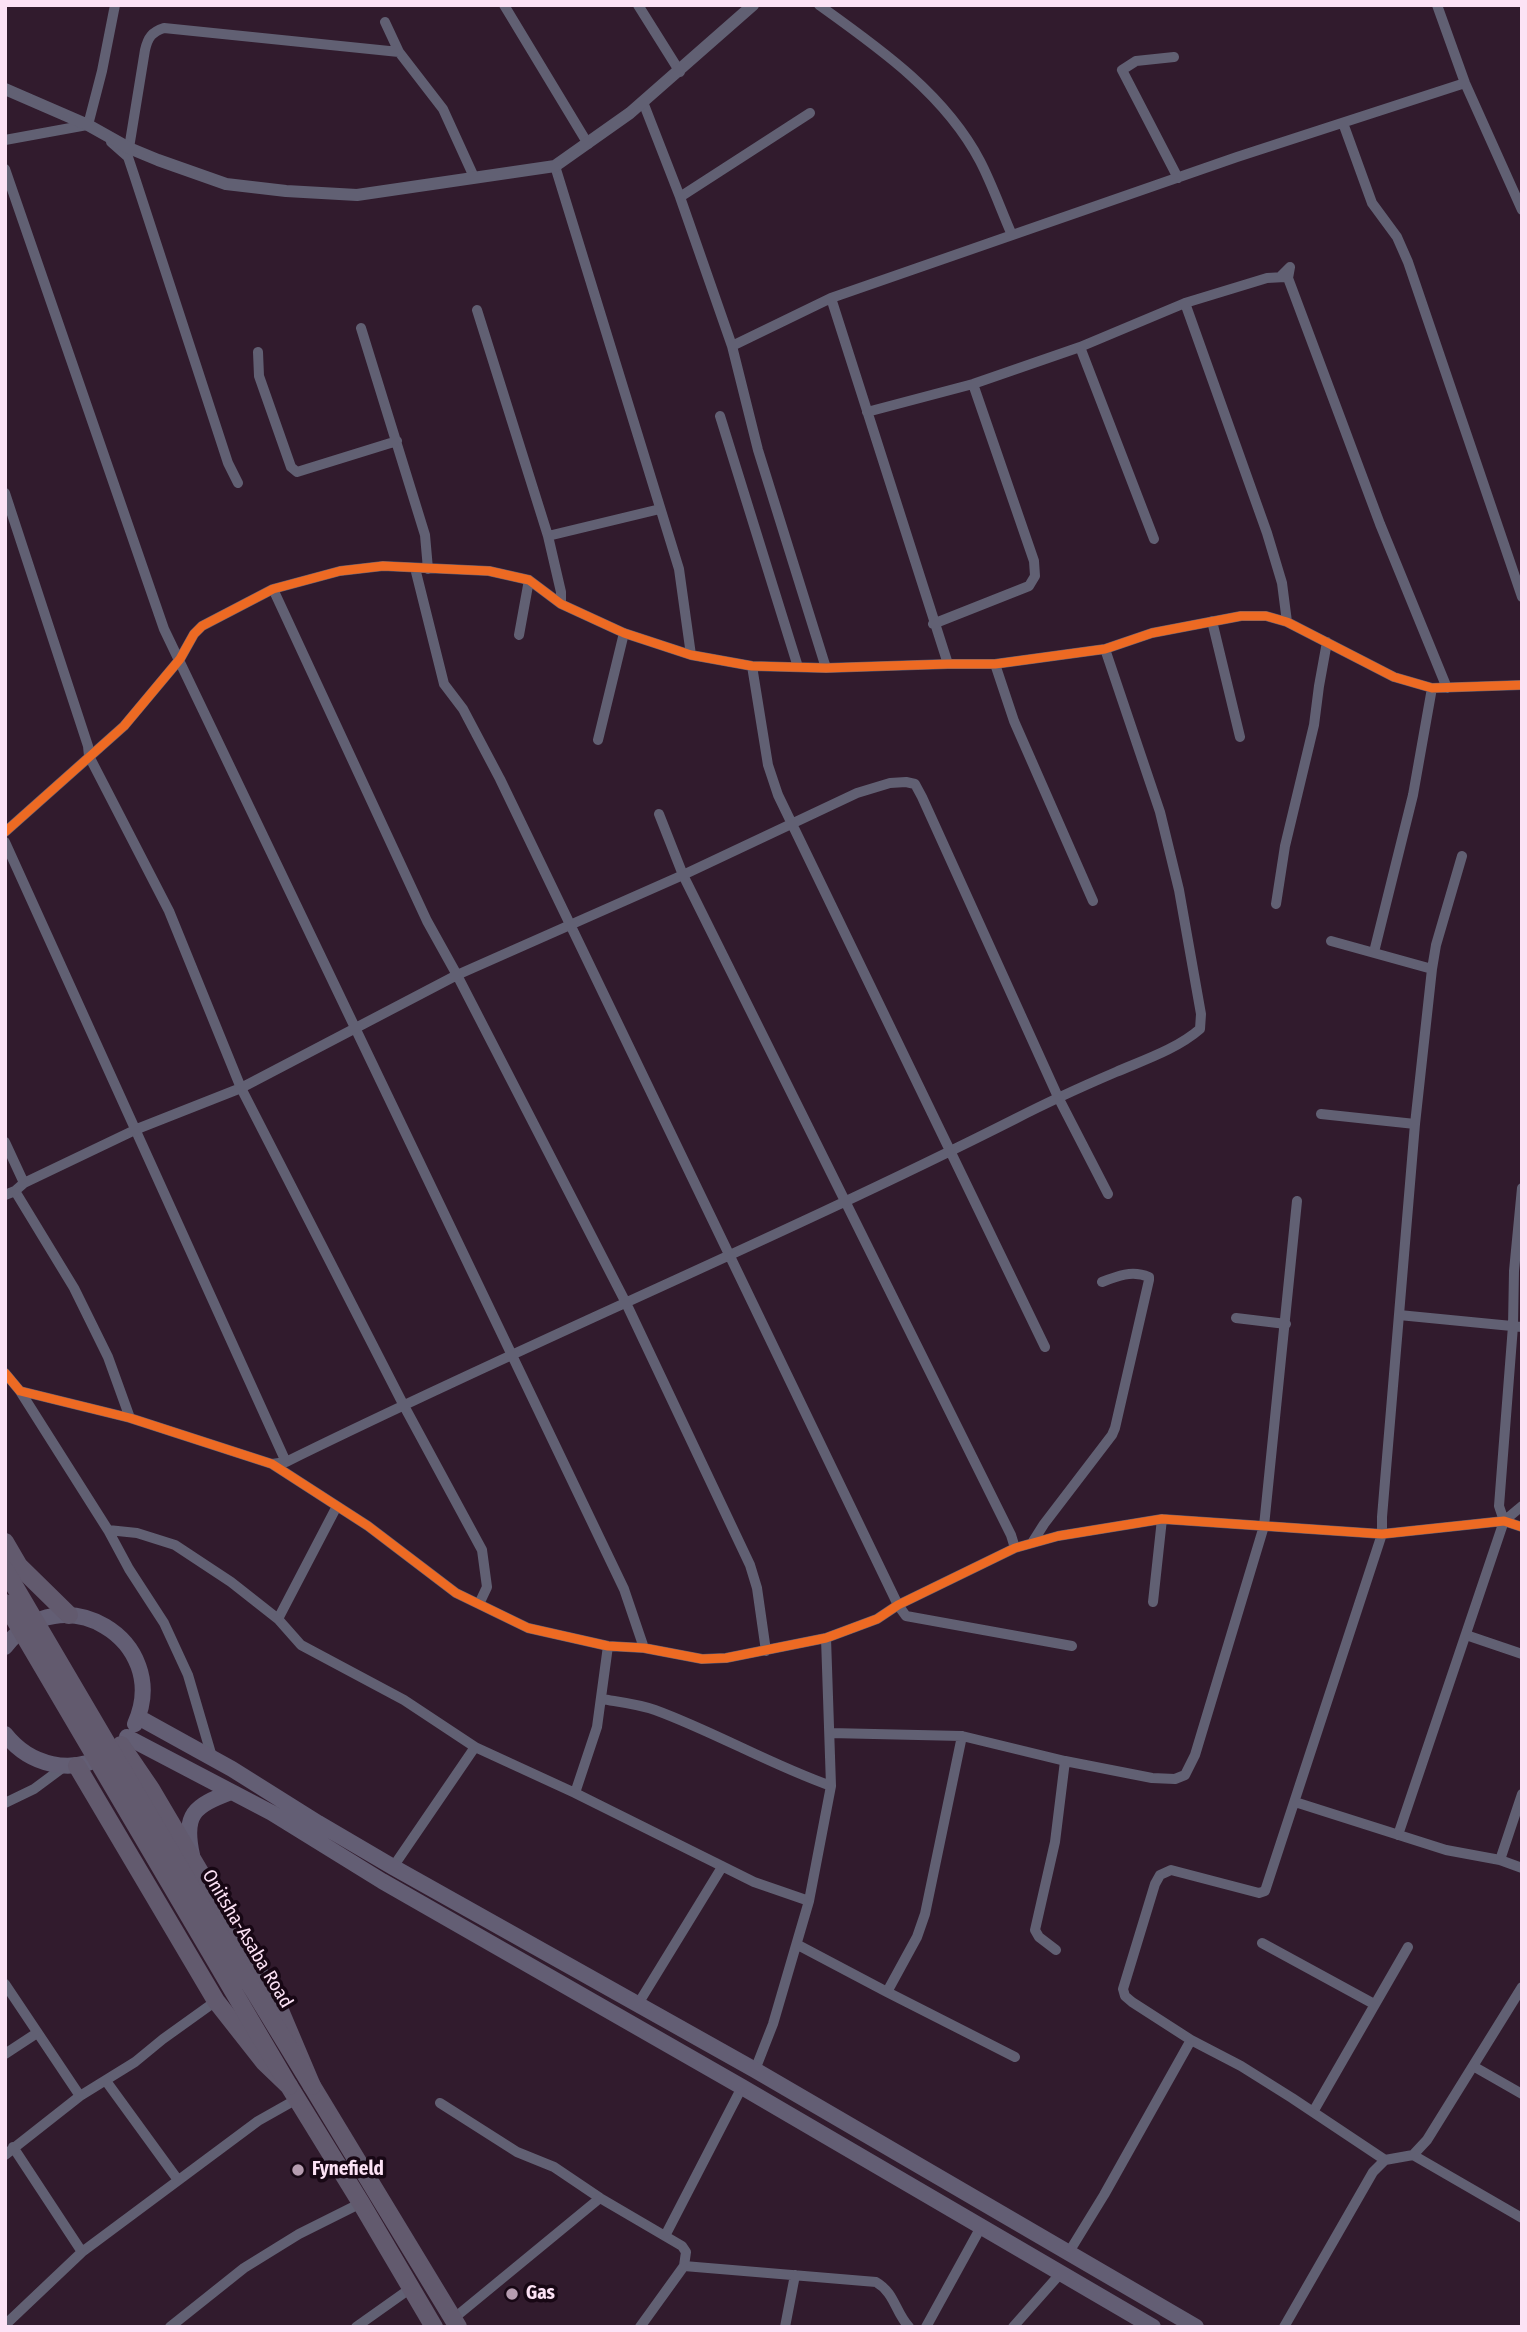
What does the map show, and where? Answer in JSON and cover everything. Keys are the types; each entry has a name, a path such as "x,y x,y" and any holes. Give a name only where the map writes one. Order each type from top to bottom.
{"highway":[{"path":"5,1542 19,1566 69,1615"},
{"name":"Onitsha-Asaba Road","path":"5,1570 196,1897 455,2323"},
{"path":"5,1602 434,2327"},
{"path":"124,1741 276,2001 312,2086"},
{"path":"71,1766 216,2001 264,2062 293,2092"},
{"path":"376,2227 391,2214"}],"main road":[{"path":"5,1734 30,1757 53,1765 71,1766 99,1759 124,1741 138,1717 143,1693 136,1659 130,1648 122,1639 93,1619 69,1615 46,1618 9,1635"},
{"path":"138,1717 212,1758 394,1888 1153,2327"},
{"path":"124,1741 272,1813 393,1867 755,2070 1196,2327"},
{"path":"193,1861 188,1822 197,1807 231,1792"}],"street":[{"path":"88,125 103,71 116,5"},
{"path":"504,5 588,144"},
{"path":"638,5 680,72"},
{"path":"5,89 88,125 129,148 226,184 357,195 555,166 643,102 754,5"},
{"path":"819,5 906,72 941,105 980,161 1012,234"},
{"path":"1437,5 1465,83 1522,210"},
{"path":"385,22 399,52 443,110 474,177"},
{"path":"129,148 145,50 154,31 164,28 399,52"},
{"path":"1174,57 1136,61 1122,70 1178,178"},
{"path":"732,346 831,298 1012,234 1465,83"},
{"path":"643,102 680,197 732,346 758,450 826,668"},
{"path":"680,197 810,113"},
{"path":"1343,123 1372,203 1397,237 1408,261 1522,597"},
{"path":"5,140 88,125 128,157 228,463 238,483"},
{"path":"555,166 679,569 691,655"},
{"path":"5,169 164,629 624,1588 644,1648"},
{"path":"867,412 973,384 1080,347 1185,303 1267,278 1285,277 1295,292 1381,524 1447,688"},
{"path":"831,298 933,624 948,664"},
{"path":"1185,303 1282,583 1287,622"},
{"path":"477,310 548,536 561,592 561,604"},
{"path":"361,328 425,535 428,569"},
{"path":"1080,347 1154,538"},
{"path":"258,352 260,376 291,467 297,472 397,441"},
{"path":"933,624 1029,586 1035,576 1034,561 973,384"},
{"path":"720,416 798,667"},
{"path":"5,493 89,756 169,911 241,1088 482,1550 486,1587 479,1604"},
{"path":"548,536 660,509"},
{"path":"5,832 124,726 180,659 194,634 202,626 273,589 340,570 383,566 489,571 529,580 561,604 624,633 691,655 752,666 826,668 995,664 1105,649 1153,633 1212,621 1266,616 1287,622 1394,677 1433,688 1522,685"},
{"path":"415,568 444,684 463,709 494,767 898,1605 906,1616 1072,1646"},
{"path":"519,635 529,580"},
{"path":"273,589 427,921 626,1303 754,1576 766,1651"},
{"path":"1212,621 1240,737"},
{"path":"598,740 624,633"},
{"path":"1276,904 1285,846 1314,725 1327,642"},
{"path":"272,1464 286,1462 404,1404 952,1151 1058,1097 1148,1059 1191,1037 1200,1029 1201,1014 1180,890 1160,812 1105,649"},
{"path":"995,664 1014,722 1093,901"},
{"path":"752,666 768,765 778,795 1045,1347"},
{"path":"1374,952 1413,795 1433,688"},
{"path":"130,1418 108,1357 80,1300 10,1193 23,1183 137,1129 241,1088 457,975 684,875 857,793 890,783 915,784 1058,1097 1108,1194"},
{"path":"659,814 684,875 1011,1535 1015,1548"},
{"path":"5,842 286,1462"},
{"path":"1385,2160 1241,2066 1191,2040 1125,1996 1123,1989 1160,1875 1171,1870 1259,1893 1265,1891 1382,1534 1415,1124 1432,969 1462,856"},
{"path":"1331,941 1432,969"},
{"path":"1321,1114 1415,1124"},
{"path":"5,1142 23,1183"},
{"path":"1504,1521 1499,1506 1517,1326 1514,1270 1522,1188"},
{"path":"830,1734 962,1736 1065,1761 1152,1778 1175,1779 1185,1775 1195,1755 1264,1526 1297,1201"},
{"path":"1032,1543 1115,1428 1149,1277 1137,1273 1102,1282"},
{"path":"1399,1315 1517,1326"},
{"path":"1236,1318 1286,1324"},
{"path":"5,1373 20,1391 164,1623 188,1675 212,1758"},
{"path":"20,1391 130,1418 272,1464 368,1526 456,1593 528,1628 608,1646 644,1648 713,1659 826,1638 877,1619 898,1605 1015,1548 1058,1536 1162,1519 1382,1534 1504,1521 1522,1527"},
{"path":"278,1619 337,1506"},
{"path":"1398,1835 1504,1521 1522,1506"},
{"path":"1153,1602 1162,1519"},
{"path":"108,1530 137,1533 175,1545 231,1582 278,1619 301,1645 404,1700 475,1747 575,1793 754,1882 809,1901"},
{"path":"1466,1635 1522,1654"},
{"path":"755,2070 809,1901 831,1786 826,1638"},
{"path":"575,1793 597,1727 608,1646"},
{"path":"602,1699 652,1709 802,1776 831,1786"},
{"path":"887,1992 917,1937 925,1914 962,1736"},
{"path":"393,1867 475,1747"},
{"path":"1056,1950 1035,1930 1055,1842 1065,1761"},
{"path":"5,1803 71,1766"},
{"path":"1500,1860 1522,1794"},
{"path":"1295,1802 1446,1850 1500,1860 1522,1868"},
{"path":"638,2004 722,1867"},
{"path":"1262,1943 1374,2004"},
{"path":"797,1945 1016,2057"},
{"path":"1313,2112 1408,1947"},
{"path":"5,1984 80,2096"},
{"path":"1284,2327 1373,2172 1385,2160 1413,2155 1427,2140 1522,1986"},
{"path":"82,2252 9,2151 80,2096 135,2063 216,2001"},
{"path":"5,2054 37,2033"},
{"path":"1069,2252 1191,2040"},
{"path":"1473,2066 1522,2094"},
{"path":"106,2081 178,2180"},
{"path":"665,2236 742,2087"},
{"path":"5,2325 82,2252 293,2092"},
{"path":"440,2103 517,2152 554,2167 600,2198 682,2246 686,2252 684,2266 640,2327"},
{"path":"1413,2155 1522,2218"},
{"path":"455,2323 600,2198"},
{"path":"170,2327 244,2268 299,2234 361,2203"},
{"path":"926,2327 981,2227"},
{"path":"684,2266 876,2282 892,2297 909,2327"},
{"path":"1013,2327 1060,2274"},
{"path":"785,2327 795,2275"},
{"path":"356,2327 411,2288"}],"cycle path":[{"path":"5,832 124,726 180,659 194,634 202,626 273,589 340,571 383,566 489,571 529,580 561,604 624,633 691,655 752,666 826,668 995,664 1105,649 1152,633 1241,616 1266,616 1287,622 1394,677 1432,688 1522,685"},
{"path":"5,1373 20,1391 130,1418 272,1464 368,1526 456,1593 528,1628 608,1646 644,1648 702,1659 726,1658 826,1638 877,1619 898,1605 1015,1548 1058,1536 1162,1519 1382,1534 1504,1521 1522,1527"}],"place":[{"name":"Fynefield","path":"298,2170"},
{"name":"Gas","path":"512,2294"}]}
